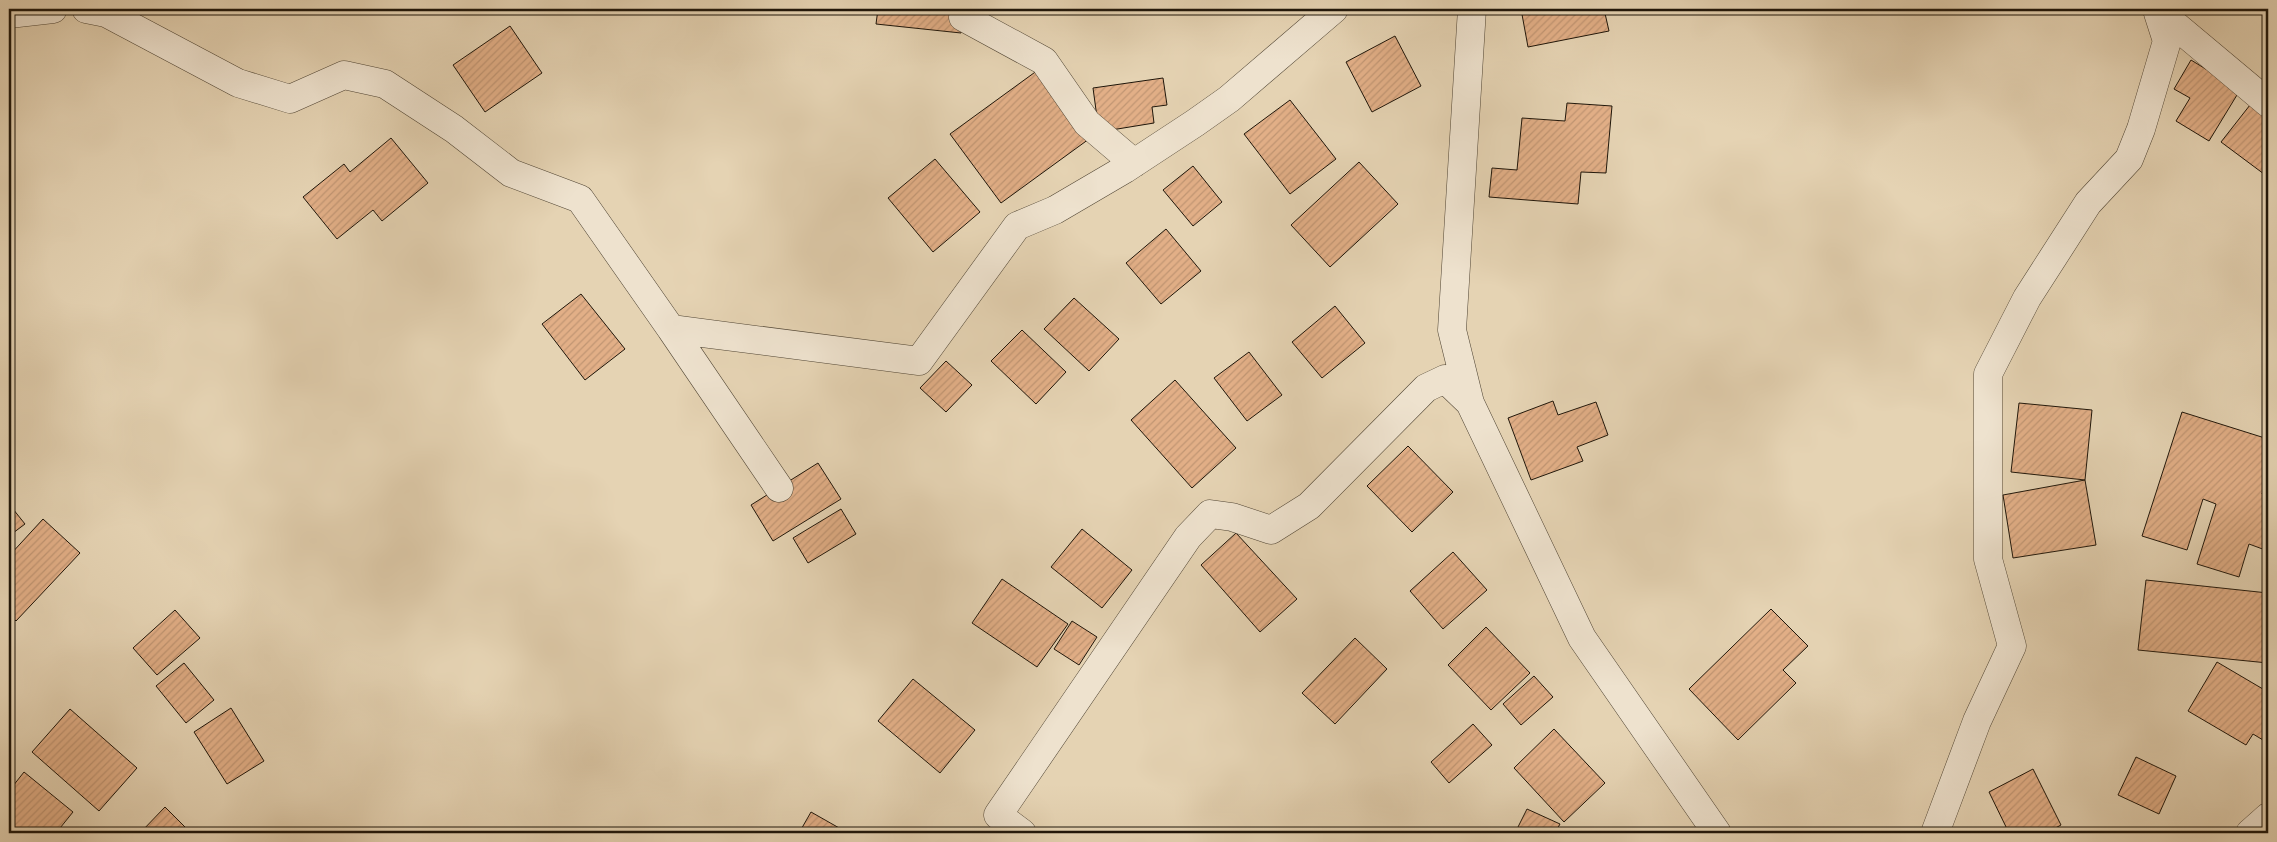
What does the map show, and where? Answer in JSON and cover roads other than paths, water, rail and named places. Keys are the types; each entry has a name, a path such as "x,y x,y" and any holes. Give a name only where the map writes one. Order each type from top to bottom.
{"street":[{"path":"9,14 53,9"},
{"path":"86,9 106,13 238,83 290,99 344,75 385,84 454,129 512,173 580,199 779,488"},
{"path":"671,330 919,361 1017,226 1055,210 1134,163 1229,99 1334,9"},
{"path":"1472,9 1452,330 1470,403 1582,638 1717,833"},
{"path":"2157,11 2268,103"},
{"path":"1935,833 1978,721 2012,646 1988,560 1988,374 2027,298 2088,203 2129,159 2141,129 2167,42 2157,11"},
{"path":"964,17 1044,61 1087,123 1134,163"},
{"path":"1022,833 998,815 1188,537 1210,514 1232,517 1271,530 1308,506 1426,388 1446,379 1470,403"},
{"path":"2250,833 2268,817"}]}
